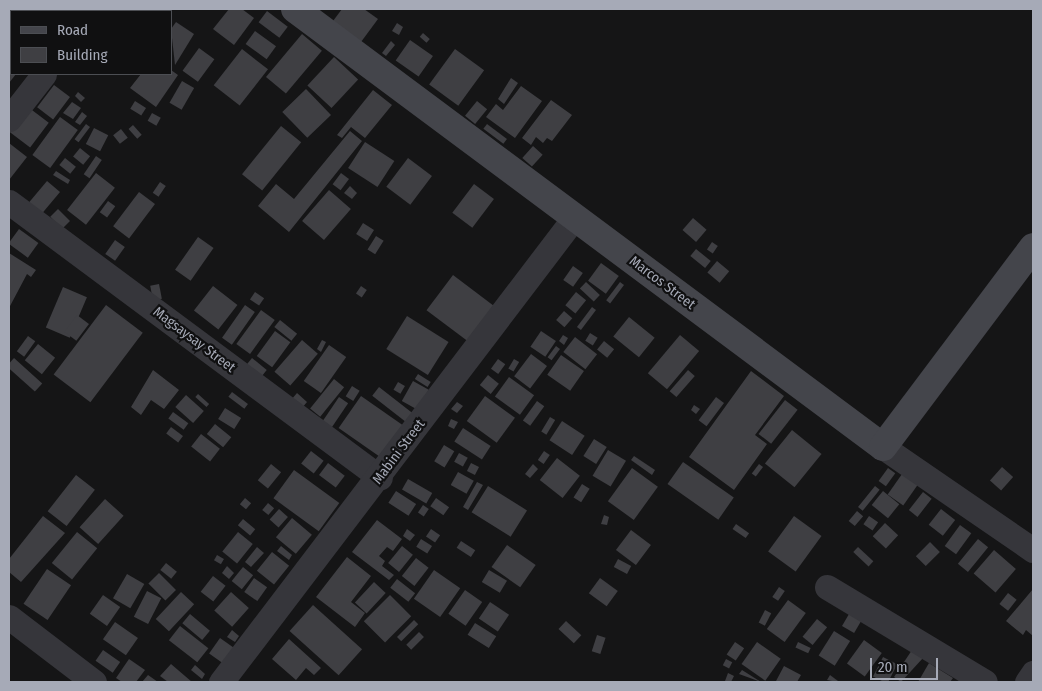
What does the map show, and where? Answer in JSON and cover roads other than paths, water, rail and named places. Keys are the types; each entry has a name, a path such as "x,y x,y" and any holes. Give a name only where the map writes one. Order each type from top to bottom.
{"street":[{"name":"Marcos Street","path":"295,9 883,447 1033,550"},
{"path":"9,120 43,75"},
{"name":"Magsaysay Street","path":"9,202 380,478"},
{"name":"Mabini Street","path":"220,682 380,478 574,218"},
{"path":"883,447 1033,247"},
{"path":"827,587 985,682"},
{"path":"9,617 94,682"},
{"path":"1027,682 1033,673"}]}
